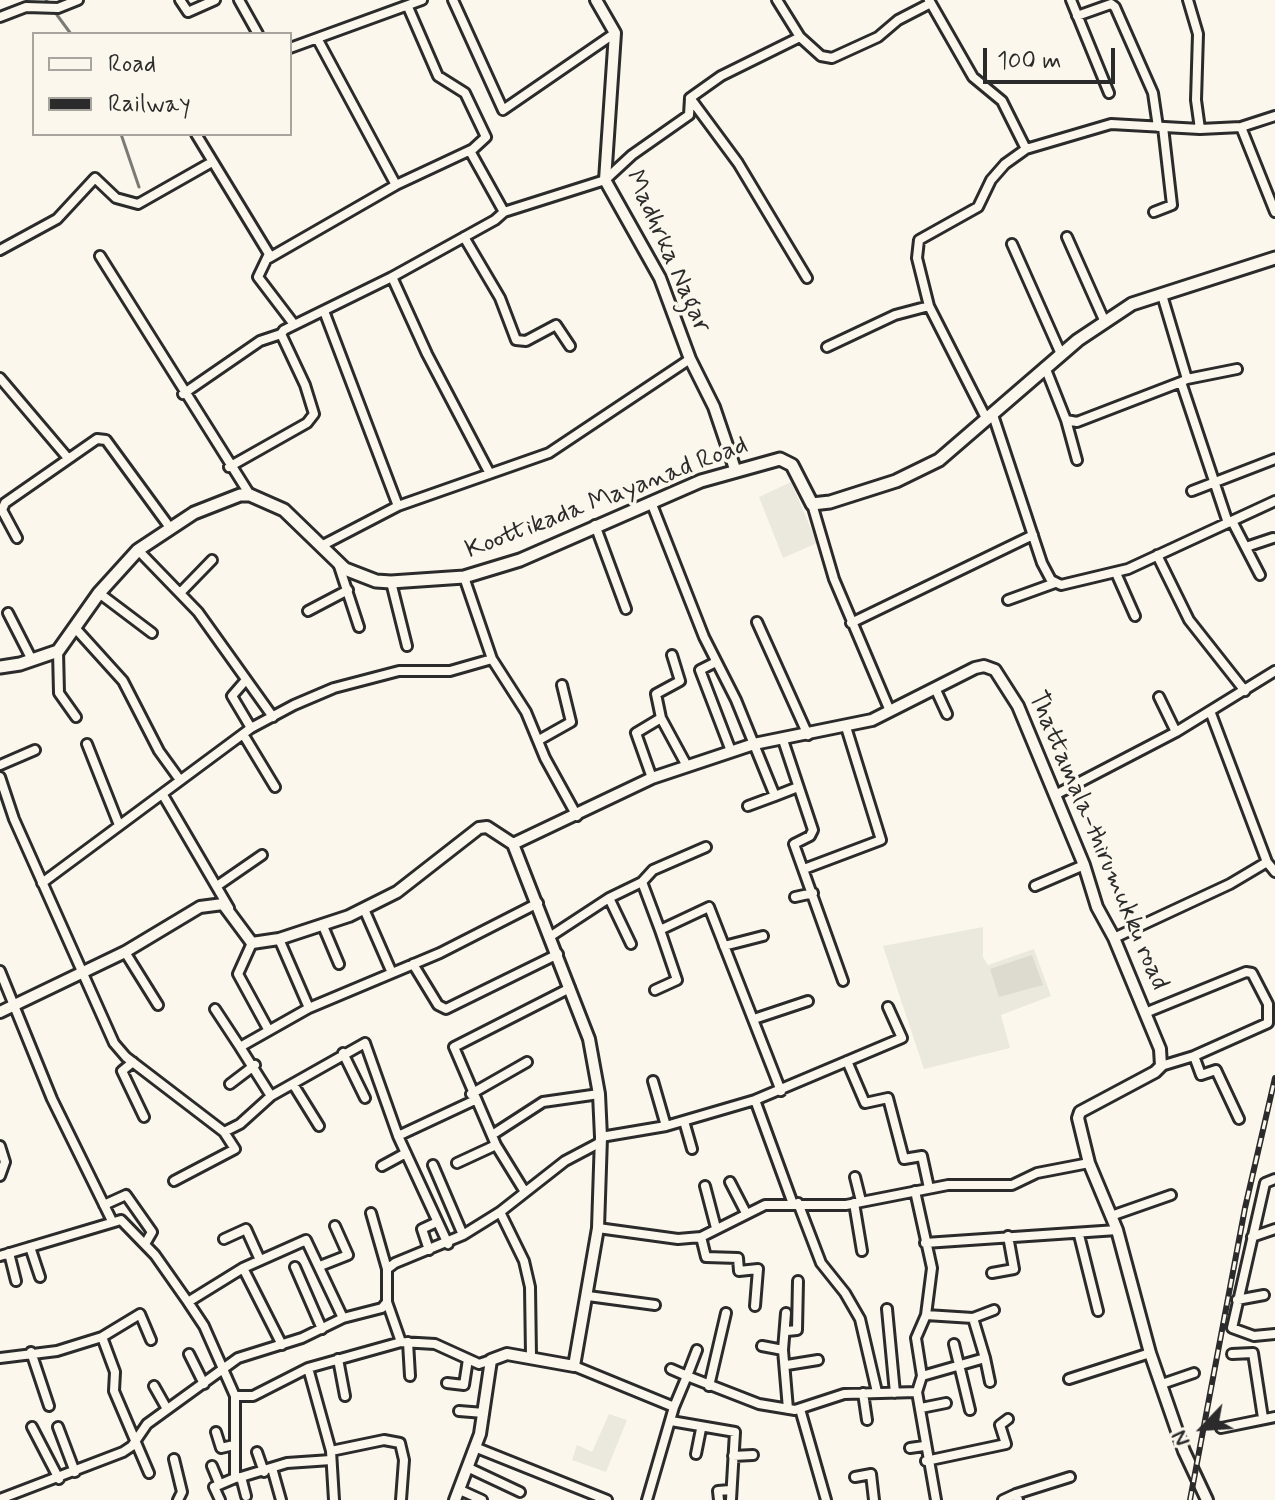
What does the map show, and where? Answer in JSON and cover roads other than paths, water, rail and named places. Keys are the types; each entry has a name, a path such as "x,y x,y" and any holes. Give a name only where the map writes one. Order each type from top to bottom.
{"main road":[{"path":"812,504 830,502 896,481 939,460 1061,354 1104,320 1132,304 1275,258"},
{"name":"Koottikada Mayanad Road","path":"250,495 284,510 337,562 365,577 391,582 464,577 520,560 595,525 735,469 787,460 812,504"},
{"path":"0,667 58,651 99,593 138,550 218,503 250,495"}],"street":[{"path":"0,17 26,7 58,8 78,0"},
{"path":"180,0 188,12 215,0"},
{"path":"239,0 257,32"},
{"path":"292,47 422,0"},
{"path":"453,0 503,110 615,33 596,0"},
{"path":"777,0 798,36 821,56 832,58 878,37 898,20 929,2 939,13 973,77 1002,101 1026,149"},
{"path":"1071,0 1109,93"},
{"path":"1077,16 1121,0"},
{"path":"1188,0 1198,34 1196,100 1200,129"},
{"path":"1111,4 1141,61 1161,127 1172,205 1154,212"},
{"path":"293,323 258,277 269,258 396,185 470,151 483,141 486,132 465,93 438,76 408,7"},
{"name":"Madhrka Nagar","path":"615,33 605,180 660,278 690,359 714,407 735,469"},
{"path":"690,98 721,76 798,36"},
{"path":"318,40 396,185"},
{"path":"183,394 260,341 281,334 293,323 392,277 504,212 605,180 632,155 689,115 690,98"},
{"path":"690,98 738,163 807,278"},
{"path":"1055,583 1042,563 990,417 929,306 917,258 919,240 978,207 991,180 1005,164 1026,149 1111,124 1200,129 1241,127 1275,116"},
{"path":"1241,127 1275,212"},
{"path":"197,136 269,258"},
{"path":"470,151 504,212"},
{"path":"0,250 57,219 95,178 116,198 138,204 212,162"},
{"path":"464,237 500,298 516,340 526,341 556,325 570,346"},
{"path":"1067,237 1104,320"},
{"path":"1012,244 1061,354"},
{"path":"100,256 183,394 250,495"},
{"path":"392,277 427,354 489,472"},
{"path":"1162,295 1214,482 1230,522 1260,575"},
{"path":"827,347 832,348 895,315 929,306"},
{"path":"324,311 398,506"},
{"path":"229,467 307,423 314,414 305,385 281,334"},
{"path":"321,546 398,506 549,453 690,359"},
{"path":"1045,367 1066,420 1077,460"},
{"path":"1066,420 1084,421 1184,381 1237,369"},
{"path":"0,378 67,457"},
{"path":"17,538 3,507 67,457 97,439 106,440 171,529"},
{"path":"1192,491 1275,459"},
{"path":"1008,600 1055,583 1061,585 1116,573 1275,501"},
{"path":"651,502 775,796"},
{"path":"812,504 851,623 890,711"},
{"path":"595,525 626,609"},
{"path":"851,623 1033,535"},
{"path":"1246,547 1273,538"},
{"path":"138,550 180,593 273,717"},
{"path":"1157,555 1189,620 1245,691"},
{"path":"180,593 212,560"},
{"path":"337,562 359,627"},
{"path":"1116,573 1135,616"},
{"path":"464,577 492,659 526,712 577,816"},
{"path":"391,582 407,646"},
{"path":"308,611 348,590"},
{"path":"99,593 152,633"},
{"path":"8,613 32,660"},
{"path":"757,622 808,735"},
{"path":"76,629 123,681 159,751 180,780"},
{"path":"58,651 59,693 76,717"},
{"path":"672,655 680,681 656,694 661,718 687,766"},
{"path":"42,883 247,731 273,717 334,688 399,671 450,671 492,659"},
{"path":"716,662 700,670 731,751"},
{"name":"Thattamala-thirumukku road","path":"513,844 652,778 754,744 872,720 980,667 995,670 1018,706 1084,865 1097,907 1114,938 1160,1049 1161,1066"},
{"path":"1055,795 1176,732 1275,671"},
{"path":"245,681 232,696 275,787"},
{"path":"539,740 571,722 562,685"},
{"path":"935,688 947,714"},
{"path":"1159,697 1176,732"},
{"path":"1210,711 1267,862 1275,872"},
{"path":"652,778 636,733 661,718"},
{"path":"804,869 881,840 846,727"},
{"path":"783,740 813,830 810,836 794,844 843,981"},
{"path":"87,744 119,825"},
{"path":"0,765 35,750"},
{"path":"0,777 42,883 114,1043 133,1062 224,1132 235,1149 174,1181"},
{"path":"748,806 798,787"},
{"path":"163,795 252,943"},
{"path":"252,943 323,926 364,909 397,892 479,828 487,827 513,844 589,1039 599,1094 598,1228 574,1366"},
{"path":"551,936 609,898 642,882 653,870 706,847"},
{"path":"217,886 262,855"},
{"path":"1114,938 1230,884 1267,862"},
{"path":"1035,886 1084,865"},
{"path":"642,882 677,983 655,990"},
{"path":"795,897 813,893"},
{"path":"609,898 631,944"},
{"path":"240,1047 309,1008 413,964 538,903"},
{"path":"0,1012 125,952 200,907 223,904 231,911"},
{"path":"660,930 709,907 781,1091"},
{"path":"364,909 392,973"},
{"path":"323,926 339,964"},
{"path":"724,946 763,936"},
{"path":"279,939 309,1008"},
{"path":"252,943 238,974 240,984 268,1029"},
{"path":"125,952 158,1005"},
{"path":"413,964 438,1005 446,1009 558,954"},
{"path":"0,971 52,1099 112,1221"},
{"path":"1145,1013 1252,973 1268,1004 1268,1023 1194,1056 1161,1066 1080,1112 1078,1118 1089,1163 1117,1230 1150,1353 1184,1451 1207,1500"},
{"path":"525,1192 496,1145 454,1047 570,988"},
{"path":"754,1019 808,1001"},
{"path":"387,1269 401,1258 448,1244 463,1235 500,1212 565,1161 601,1140 666,1126 755,1100 902,1038 888,1007"},
{"path":"215,1009 255,1065 271,1096"},
{"path":"224,1132 240,1124 271,1096 360,1043 370,1049 398,1136 448,1244"},
{"path":"343,1053 365,1098"},
{"path":"1194,1056 1201,1075"},
{"path":"847,1061 865,1103 888,1098 904,1159 922,1156 929,1188"},
{"path":"133,1062 122,1071 144,1117"},
{"path":"398,1136 473,1097 527,1062"},
{"path":"230,1084 255,1065"},
{"path":"1191,1079 1216,1070 1239,1119"},
{"path":"653,1081 666,1126"},
{"path":"293,1084 319,1126"},
{"path":"492,1135 543,1102 599,1094"},
{"path":"755,1100 821,1263 860,1319 877,1392"},
{"path":"684,1121 692,1149"},
{"path":"457,1163 496,1145"},
{"path":"0,1146 5,1162 0,1176"},
{"path":"382,1166 406,1153"},
{"path":"598,1228 678,1239 701,1237 765,1205 796,1203 820,1207 965,1183 1012,1185 1037,1173 1089,1163"},
{"path":"433,1165 463,1235"},
{"path":"855,1177 862,1251"},
{"path":"1275,1179 1265,1183 1232,1328 1254,1336 1275,1334"},
{"path":"730,1182 746,1213"},
{"path":"705,1186 716,1228"},
{"path":"915,1191 932,1268 926,1315 916,1338 922,1376 917,1392 926,1461 936,1500"},
{"path":"104,1205 126,1195 152,1232 145,1244"},
{"path":"1111,1216 1171,1195"},
{"path":"500,1212 524,1261 530,1287 531,1356"},
{"path":"371,1213 387,1269 387,1302 405,1342 410,1376"},
{"path":"16,1281 4,1255 121,1220 145,1244 188,1302 235,1396 234,1445 238,1478 246,1496"},
{"path":"429,1250 422,1229 437,1222"},
{"path":"320,1266 348,1255 335,1226"},
{"path":"224,1239 246,1229 260,1260"},
{"path":"1252,1237 1275,1229"},
{"path":"925,1243 1008,1236 1079,1235 1117,1230"},
{"path":"1079,1235 1098,1311"},
{"path":"992,1273 1014,1269 1008,1236"},
{"path":"701,1237 706,1257 738,1258 739,1271 758,1269 755,1306"},
{"path":"188,1302 243,1268 306,1240 343,1318"},
{"path":"30,1247 40,1277"},
{"path":"295,1267 322,1329"},
{"path":"243,1268 282,1345"},
{"path":"787,1331 797,1330 798,1281"},
{"path":"1237,1300 1264,1295"},
{"path":"588,1296 655,1305"},
{"path":"0,1499 123,1452 137,1440 147,1424 238,1358 282,1345 343,1318 382,1308 387,1302"},
{"path":"887,1309 895,1393"},
{"path":"926,1315 973,1318 994,1310"},
{"path":"709,1386 726,1313"},
{"path":"786,1313 787,1331 783,1350 787,1365 788,1409"},
{"path":"0,1358 57,1351 102,1337 140,1314 151,1340"},
{"path":"973,1318 990,1382"},
{"path":"102,1337 115,1372 114,1391 149,1473"},
{"path":"235,1396 253,1396 308,1368 405,1342 435,1344 479,1364 507,1354 574,1366 674,1407"},
{"path":"954,1344 970,1410"},
{"path":"762,1346 783,1350"},
{"path":"647,1500 674,1407 697,1350"},
{"path":"31,1352 49,1406"},
{"path":"1069,1379 1150,1353"},
{"path":"1232,1354 1253,1353 1263,1418"},
{"path":"189,1354 204,1384"},
{"path":"922,1376 985,1358"},
{"path":"338,1359 345,1396"},
{"path":"447,1383 464,1385 468,1359"},
{"path":"482,1500 458,1495 477,1448 491,1360"},
{"path":"787,1365 818,1360"},
{"path":"308,1368 331,1456 334,1500"},
{"path":"671,1369 759,1404 788,1409 800,1409 844,1394 917,1392"},
{"path":"1162,1384 1194,1373"},
{"path":"154,1386 167,1409"},
{"path":"863,1393 867,1420"},
{"path":"921,1408 946,1403"},
{"path":"800,1409 826,1500"},
{"path":"459,1411 484,1413"},
{"path":"1221,1428 1275,1417"},
{"path":"926,1461 1006,1444 1000,1425 1008,1419"},
{"path":"671,1421 701,1429 735,1432 730,1495 718,1491 719,1500"},
{"path":"32,1427 59,1479"},
{"path":"58,1427 75,1472"},
{"path":"696,1454 701,1429"},
{"path":"216,1432 221,1448 234,1445"},
{"path":"220,1500 214,1487 219,1483 384,1440 400,1443 404,1460 401,1500"},
{"path":"910,1448 924,1446"},
{"path":"477,1448 607,1500"},
{"path":"257,1452 281,1500"},
{"path":"733,1456 753,1455"},
{"path":"174,1459 182,1492 178,1500"},
{"path":"212,1466 219,1483"},
{"path":"469,1468 520,1492"},
{"path":"855,1477 871,1474 874,1500"},
{"path":"1003,1500 1070,1477"}],"waterway":[{"path":"57,15 70,32"},
{"path":"122,136 139,187"}],"railway":[{"path":"1190,1500 1245,1208 1275,1078"}]}
